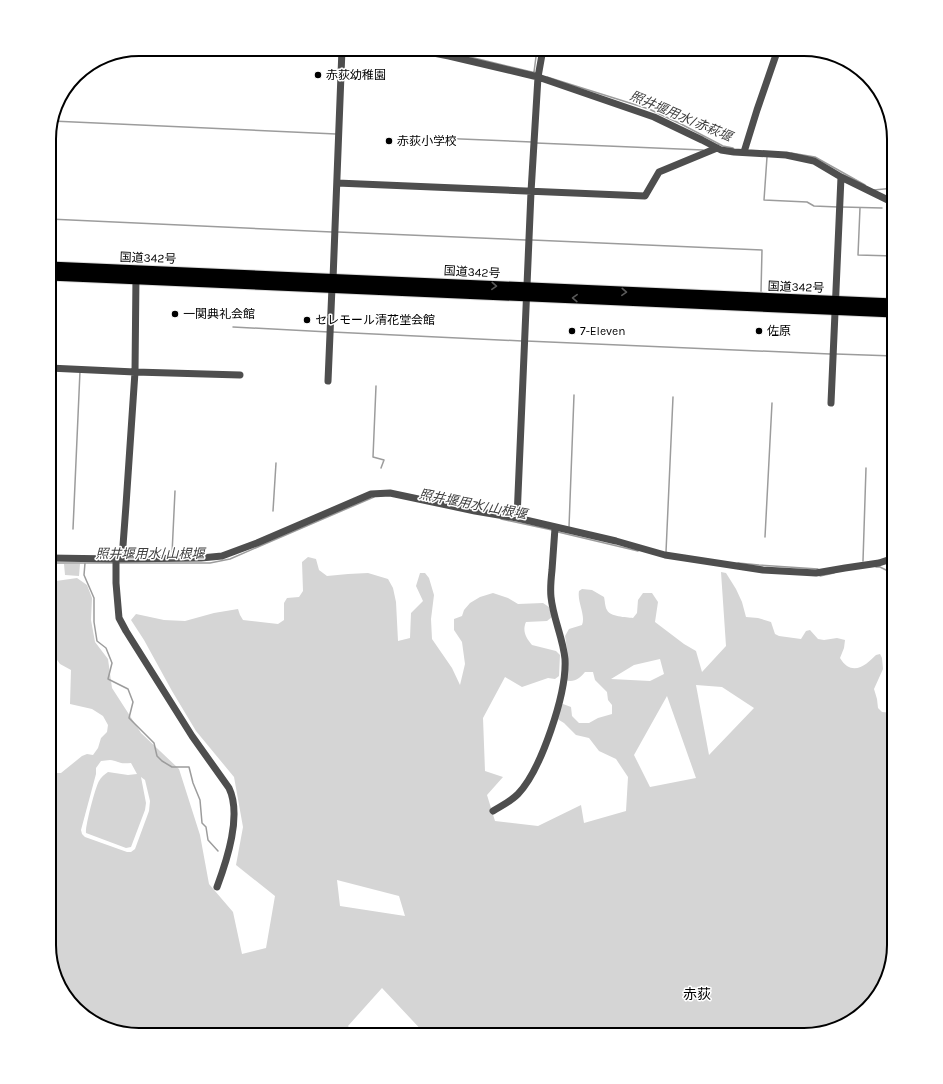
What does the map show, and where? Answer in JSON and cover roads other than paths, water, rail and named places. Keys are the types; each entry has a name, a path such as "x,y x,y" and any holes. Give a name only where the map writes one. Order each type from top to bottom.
{"highway":[{"name":"国道342号","path":"56,268 136,274 527,292 835,305 887,304"},
{"name":"国道342号","path":"56,275 136,274"},
{"name":"国道342号","path":"835,305 887,311"}],"street":[{"path":"328,381 342,56"},
{"path":"449,56 538,77 654,117 721,150 786,155 814,161 841,177 887,199"},
{"path":"517,518 538,77 542,56"},
{"path":"744,152 776,56"},
{"path":"337,183 645,196 659,172 717,148"},
{"path":"831,403 841,177"},
{"path":"136,274 135,372 126,505 116,583 119,618 192,736 232,794 235,808 232,831 226,864 217,887"},
{"path":"56,368 240,375"},
{"path":"56,558 201,558 222,556 257,543 371,494 390,493 517,518 616,541 665,555 763,570 816,573 879,563 887,560"},
{"path":"493,811 517,795 527,783 553,724 560,698 565,662 564,648 551,597 555,528"}],"waterway":[{"name":"照井堰用水/赤萩堰","path":"466,56 536,73"},
{"path":"534,72 536,56"},
{"name":"照井堰用水/赤萩堰","path":"547,77 649,109 723,146 733,148"},
{"path":"58,121 336,134"},
{"path":"437,138 532,142"},
{"path":"536,143 703,150"},
{"name":"照井堰用水/赤萩堰","path":"791,153 815,157 865,185"},
{"path":"767,157 764,200 807,202 814,206 838,207"},
{"path":"874,190 887,189"},
{"path":"842,207 882,208"},
{"path":"860,208 858,255 887,256"},
{"path":"56,219 332,232"},
{"path":"338,232 526,240"},
{"path":"532,240 762,250 761,292"},
{"path":"233,327 329,332"},
{"path":"332,332 522,341"},
{"path":"526,341 830,354"},
{"path":"836,354 887,356"},
{"path":"73,529 80,371"},
{"path":"376,386 373,457 384,460 381,468"},
{"path":"569,527 574,395"},
{"path":"666,552 673,397"},
{"path":"765,537 772,403"},
{"path":"273,511 276,463"},
{"path":"863,561 866,468"},
{"path":"172,554 175,491"},
{"name":"照井堰用水/山根堰","path":"119,563 210,563 230,559 374,497"},
{"name":"照井堰用水/山根堰","path":"501,519 552,530"},
{"name":"照井堰用水/山根堰","path":"558,532 638,551"},
{"name":"照井堰用水/山根堰","path":"56,563 113,563"},
{"path":"85,563 84,575 94,598 94,622 97,641 106,648 112,663 108,679 128,689 133,702 129,718 154,743 157,756 172,767 189,767 193,783 200,800 202,823 206,827 208,840 218,851"},
{"name":"照井堰用水/山根堰","path":"738,563 818,569 819,571"},
{"name":"照井堰用水/山根堰","path":"876,567 880,567 887,570"},
{"name":"照井堰用水/山根堰","path":"820,574 820,576 834,573"}],"place":[{"name":"赤荻幼稚園","path":"318,75"},
{"name":"赤荻小学校","path":"389,141"},
{"name":"一関典礼会館","path":"175,314"},
{"name":"セレモール清花堂会館","path":"307,320"},
{"name":"7-Eleven","path":"572,331"},
{"name":"佐原","path":"759,331"}],"district":[{"name":"赤荻","path":"697,994"}]}
